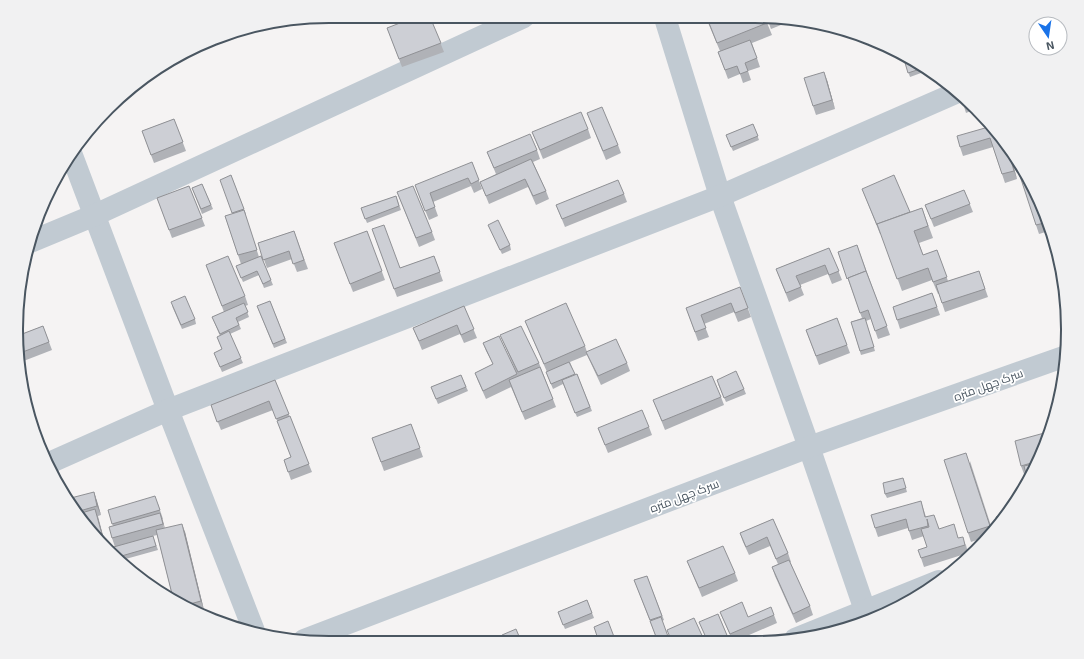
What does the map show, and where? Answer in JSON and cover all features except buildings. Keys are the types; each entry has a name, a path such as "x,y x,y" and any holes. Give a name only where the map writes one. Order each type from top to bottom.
{"street":[{"path":"36,239 95,215 511,23"},
{"path":"667,23 720,196 809,447 866,615"},
{"path":"53,461 168,410 720,196 952,95"},
{"path":"74,161 168,410 252,626"},
{"name":"سرک چهل متره","path":"316,635 809,447 1059,358"},
{"path":"833,626 866,615 895,601"}]}
